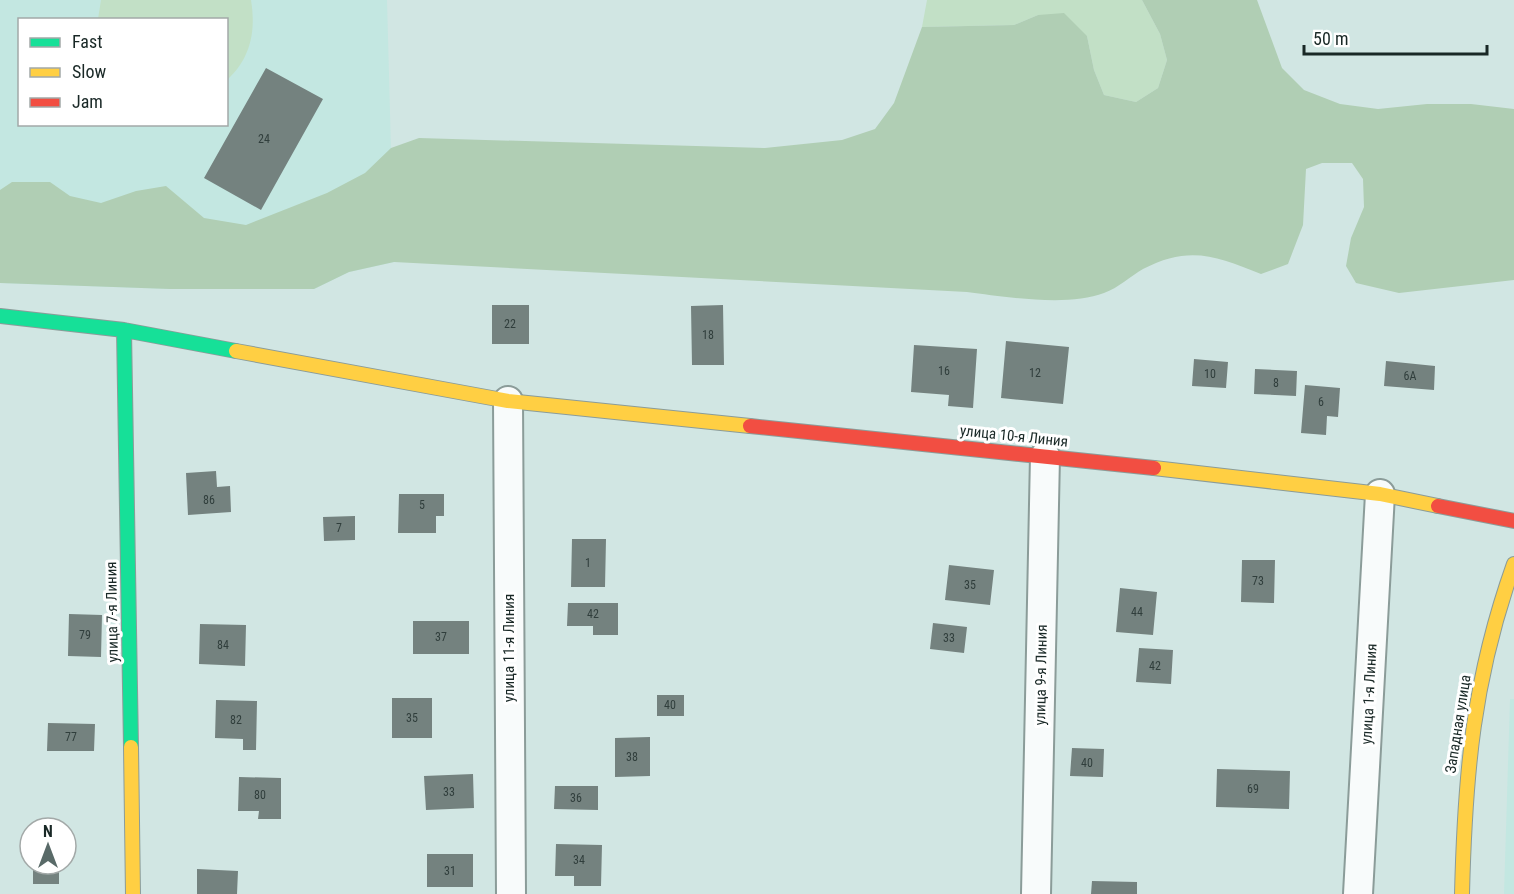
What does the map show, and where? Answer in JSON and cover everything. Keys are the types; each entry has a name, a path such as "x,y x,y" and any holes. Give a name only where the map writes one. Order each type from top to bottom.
{"street":[{"name":"улица 10-я Линия","path":"0,316 124,330 508,401 1045,456 1380,494 1514,521"},
{"name":"улица 7-я Линия","path":"124,330 133,894"},
{"name":"улица 11-я Линия","path":"508,401 511,894"},
{"name":"улица 9-я Линия","path":"1036,894 1045,456"},
{"name":"улица 1-я Линия","path":"1358,894 1380,494"},
{"name":"Западная улица","path":"1462,894 1465,788 1472,728 1480,682 1503,592 1514,564"}],"shaded area":[{"path":"0,0 387,0 394,262 349,272 314,289 170,289 0,283"},
{"path":"101,0 251,0 253,22 250,43 242,63 228,79 228,18 98,18"},
{"path":"927,0 1142,0 1160,34 1167,60 1158,88 1136,102 1104,95 1094,70 1087,36 1038,15 1014,25 922,27"},
{"path":"1142,0 1257,0 1282,68 1304,90 1340,104 1378,109 1427,104 1471,104 1514,109 1514,280 1399,293 1356,283 1346,266 1351,238 1364,207 1363,179 1352,163 1322,163 1306,169 1303,225 1288,264 1261,274 1216,258 1189,255 1175,257 1143,269 1109,291 1073,299 1037,300 967,292 394,262 349,272 314,289 170,289 0,283 0,190 12,182 50,182 70,196 101,203 136,191 166,186 204,218 246,225 327,193 365,173 391,148 419,138 765,148 842,140 875,129 894,103 922,27 1014,25 1038,15 1064,13 1087,36 1094,70 1104,95 1136,102 1158,88 1167,60 1160,34"},
{"path":"1510,699 1514,699 1514,894 1504,894"}],"building":[{"path":"266,68 323,99 261,210 204,178"},
{"path":"492,305 529,305 529,344 492,344"},
{"path":"723,305 724,365 692,365 691,306"},
{"path":"1006,341 1069,347 1063,404 1001,398"},
{"path":"914,345 977,349 973,408 948,406 949,395 911,392"},
{"path":"1194,359 1228,362 1226,388 1192,386"},
{"path":"1386,361 1435,366 1434,390 1384,386"},
{"path":"1255,369 1297,371 1296,396 1254,394"},
{"path":"1305,385 1340,388 1338,417 1327,416 1326,435 1301,433"},
{"path":"216,471 217,487 230,486 231,512 188,515 186,473"},
{"path":"399,494 444,494 444,516 436,516 436,533 398,533"},
{"path":"355,516 355,540 324,541 323,517"},
{"path":"572,539 606,539 605,587 571,587"},
{"path":"1242,560 1275,560 1274,603 1241,602"},
{"path":"949,565 994,570 990,605 945,600"},
{"path":"1120,588 1157,592 1153,635 1116,632"},
{"path":"568,603 618,603 618,635 593,635 593,626 567,626"},
{"path":"69,614 102,615 101,657 68,656"},
{"path":"413,621 469,621 469,654 413,654"},
{"path":"933,623 967,627 964,653 930,649"},
{"path":"200,624 246,625 245,666 199,664"},
{"path":"1139,648 1173,650 1171,684 1136,682"},
{"path":"657,695 684,695 684,716 657,716"},
{"path":"392,698 432,698 432,738 392,738"},
{"path":"216,700 257,701 256,750 243,750 243,739 215,738"},
{"path":"48,723 95,724 94,751 47,751"},
{"path":"650,737 650,776 615,777 615,738"},
{"path":"1072,748 1104,749 1103,777 1070,776"},
{"path":"1217,769 1290,771 1289,809 1216,807"},
{"path":"473,774 474,808 426,810 424,776"},
{"path":"239,777 281,778 281,819 258,819 259,811 238,811"},
{"path":"555,786 598,786 598,810 554,809"},
{"path":"556,844 602,845 601,886 574,886 574,876 555,876"},
{"path":"427,854 473,854 473,887 427,887"},
{"path":"197,869 238,871 237,894 197,894"},
{"path":"33,876 59,876 59,884 33,884"},
{"path":"1092,881 1137,882 1137,894 1091,894"}],"traffic: fast":[{"path":"0,316 124,330 236,351"},
{"path":"124,330 131,747"}],"traffic: slow":[{"path":"236,351 508,401 750,426"},
{"path":"1154,468 1380,494 1438,506"},
{"path":"1462,894 1469,767 1480,687 1500,606 1514,564"},
{"path":"131,747 133,894"}],"traffic: jam":[{"path":"750,426 1154,468"},
{"path":"1438,506 1514,521"}]}
